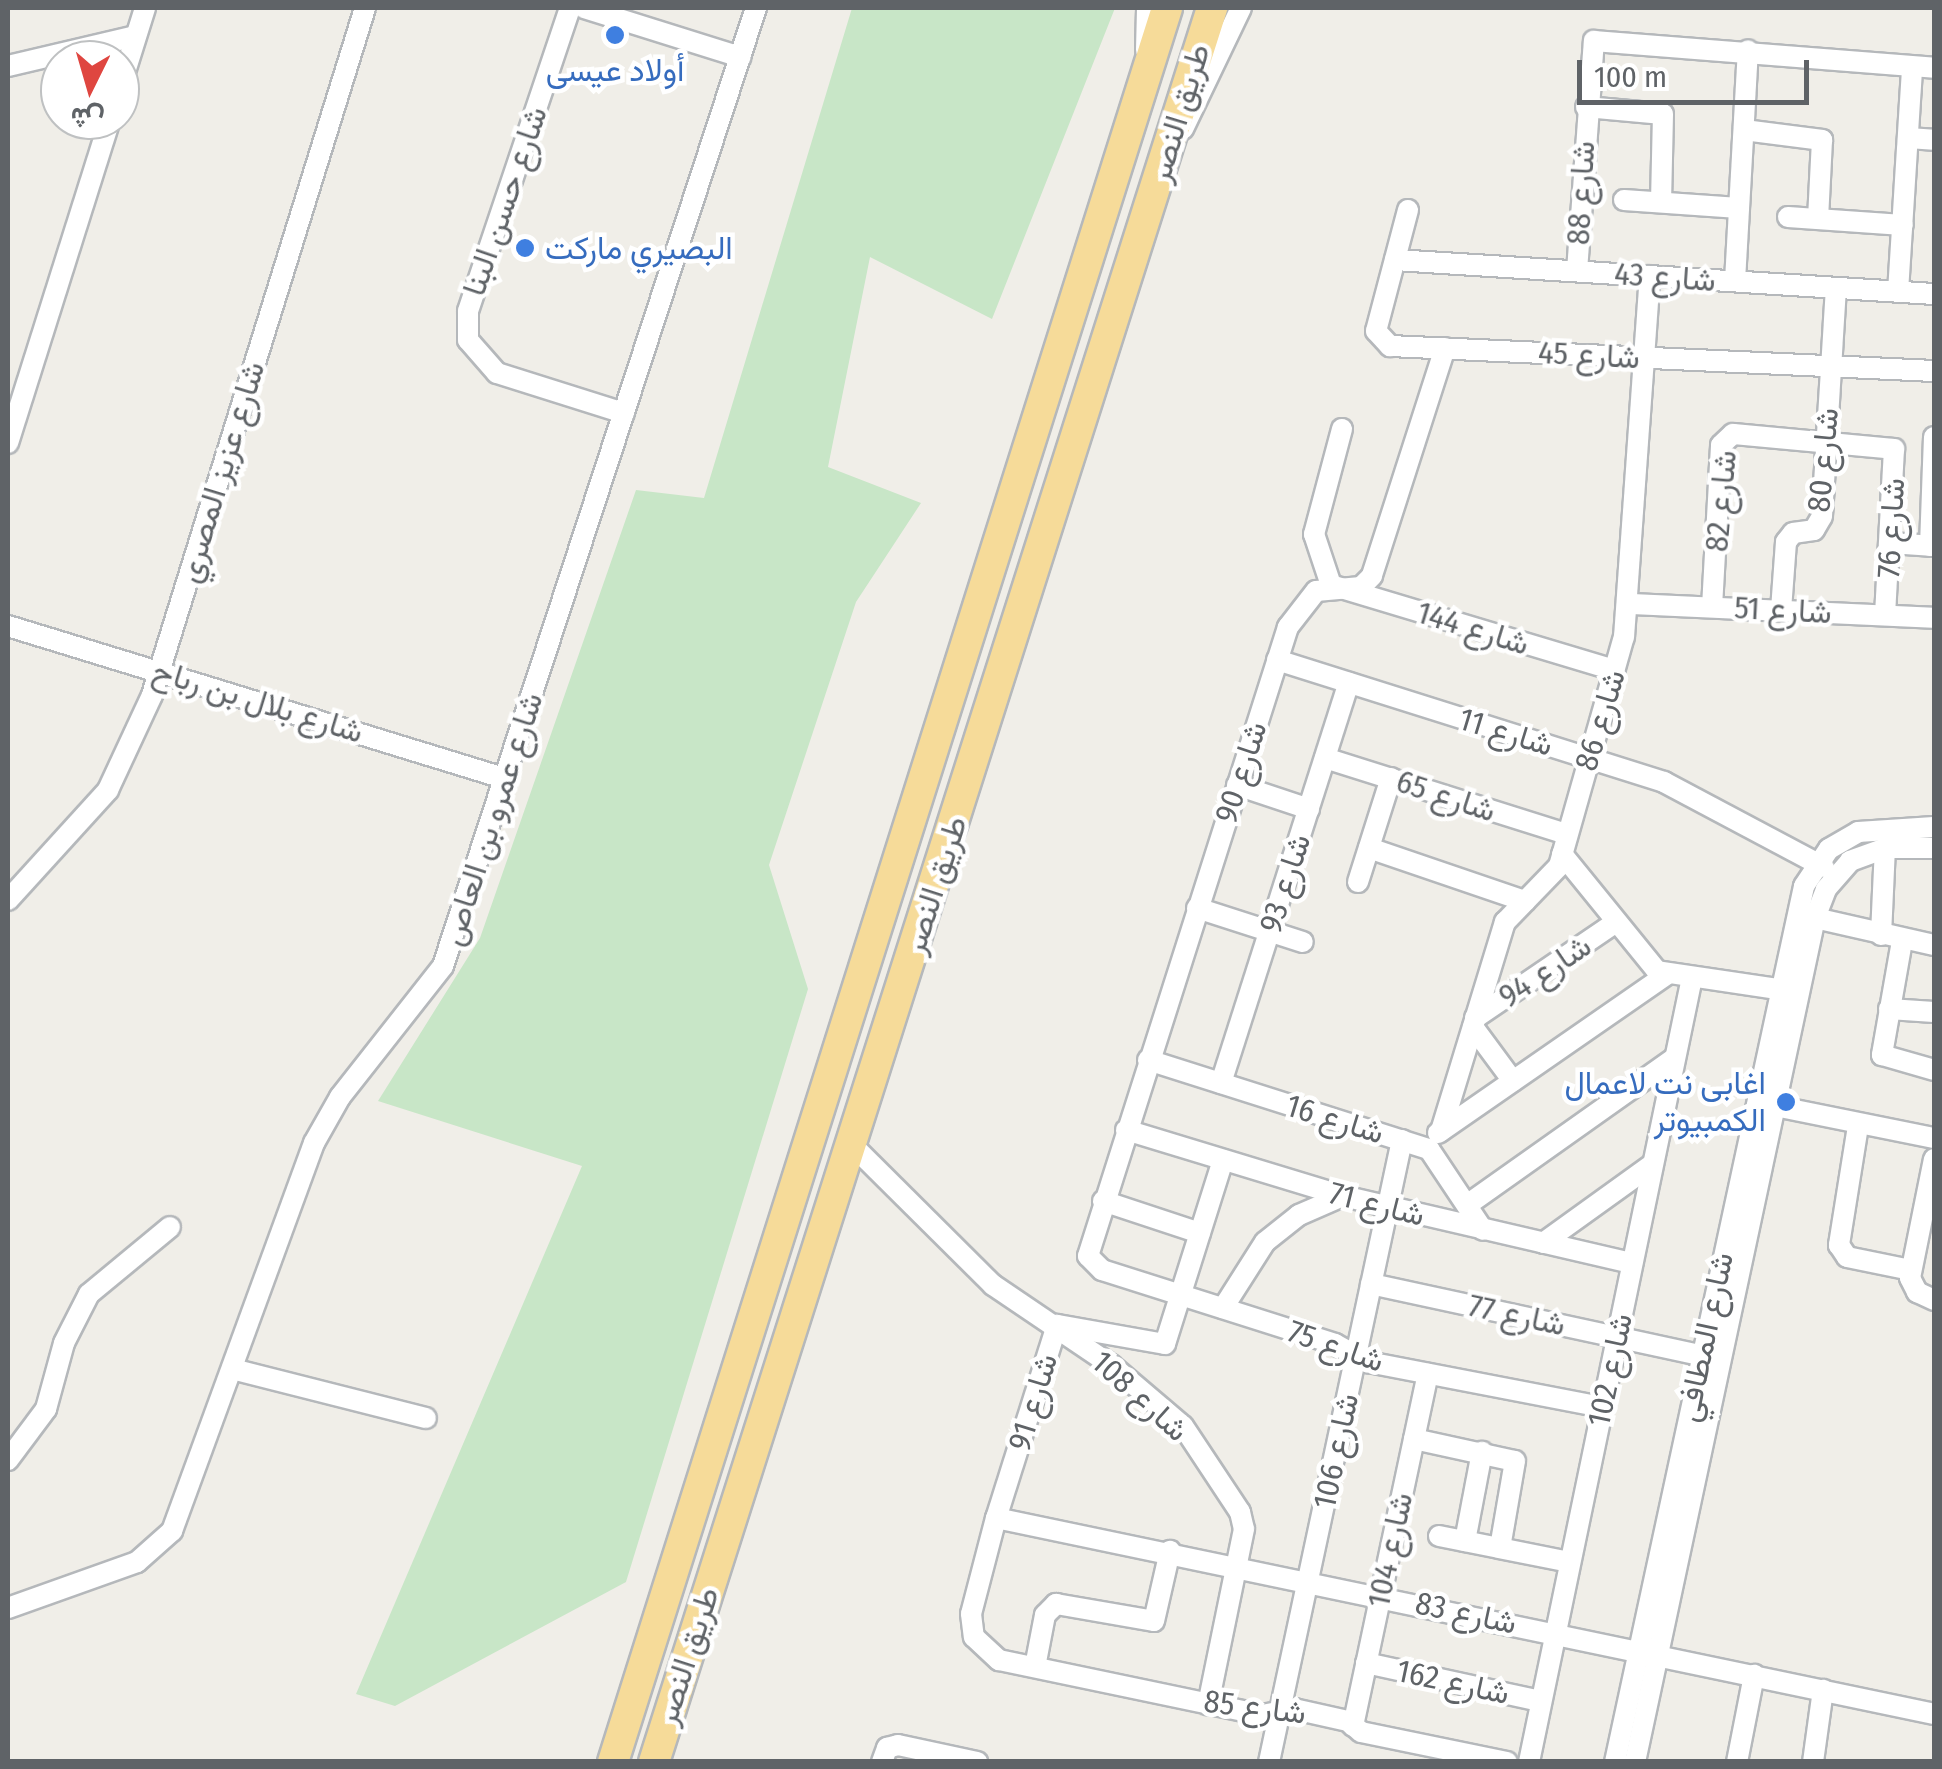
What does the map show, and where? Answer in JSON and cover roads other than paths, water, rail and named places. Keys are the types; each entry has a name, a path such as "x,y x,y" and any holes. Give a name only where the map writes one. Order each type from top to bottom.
{"highway":[{"name":"طريق النصر","path":"614,1762 1167,8"},
{"name":"طريق النصر","path":"654,1762 1212,8"},
{"path":"958,679 974,696 996,694"},
{"path":"944,722 967,720 982,736"},
{"path":"671,1577 708,1590"}],"street":[{"path":"135,40 145,8"},
{"name":"شارع عزيز المصري","path":"8,900 108,790 159,671 365,8"},
{"name":"شارع حسن البنا","path":"570,8 468,311 468,340 497,373 624,413"},
{"path":"584,8 740,58"},
{"name":"شارع عمرو بن العاص","path":"8,1608 126,1566 156,1549 183,1511 314,1144 340,1096 442,966 507,779 756,8"},
{"path":"1147,8 1149,66"},
{"path":"1165,162 1216,73 1242,8"},
{"path":"8,66 136,36"},
{"name":"شارع 88","path":"1577,271 1586,107 1594,41 1748,50 1762,58 1934,68"},
{"path":"1735,281 1748,50"},
{"path":"1898,292 1912,67"},
{"path":"1586,107 1664,114 1661,202"},
{"path":"1744,130 1822,140 1818,219"},
{"path":"1908,138 1934,140"},
{"path":"8,444 104,140"},
{"path":"1624,200 1739,208"},
{"name":"شارع 45","path":"1408,210 1379,340 1445,348 1934,372"},
{"path":"1788,217 1902,224"},
{"name":"شارع 43","path":"1395,260 1934,294"},
{"name":"شارع 86","path":"1441,1131 1505,922 1546,887 1564,844 1615,670 1631,604 1650,276"},
{"name":"شارع 80","path":"1781,610 1786,542 1820,521 1836,288"},
{"name":"شارع 90","path":"1088,1249 1294,612 1331,585 1361,587 1372,576 1445,348"},
{"path":"1331,585 1314,534 1342,429"},
{"name":"شارع 82","path":"1712,607 1722,440 1732,434 1826,441"},
{"path":"1890,543 1932,546 1934,437"},
{"name":"شارع 76","path":"1826,441 1894,449 1885,616"},
{"name":"شارع 144","path":"1331,585 1615,670"},
{"name":"شارع 51","path":"1631,604 1934,618"},
{"name":"شارع بلال بن رباح","path":"8,626 507,779"},
{"name":"شارع 11","path":"1276,660 1674,786 1836,874"},
{"name":"شارع 93","path":"1221,1083 1349,683"},
{"name":"شارع 65","path":"1325,758 1391,778 1564,844"},
{"path":"1358,882 1391,778"},
{"path":"1236,785 1308,809"},
{"path":"1805,915 1816,863 1858,832 1934,827"},
{"path":"1564,844 1642,959 1666,974 1778,990"},
{"path":"1369,848 1525,901"},
{"path":"1805,915 1836,874 1885,848 1934,848"},
{"path":"1885,848 1891,938 1884,1060 1934,1070"},
{"path":"1197,908 1304,942"},
{"path":"1805,915 1934,945"},
{"name":"شارع المطافي","path":"1615,1762 1648,1651 1711,1357 1778,990 1805,915"},
{"name":"شارع المطافي","path":"1711,1357 1775,1106 1805,915"},
{"name":"شارع 94","path":"1474,1023 1614,923"},
{"path":"1411,1143 1441,1131 1666,974"},
{"name":"شارع 102","path":"1529,1762 1692,978"},
{"path":"1889,1009 1934,1012"},
{"path":"1474,1023 1513,1082"},
{"path":"1467,1205 1675,1058"},
{"name":"شارع 16","path":"1148,1060 1432,1151 1483,1230"},
{"path":"1775,1106 1858,1126 1934,1138"},
{"path":"1858,1126 1839,1245 1847,1258 1911,1270"},
{"name":"شارع 71","path":"1126,1130 1388,1208 1632,1264"},
{"name":"شارع 106","path":"1270,1762 1388,1208 1411,1143"},
{"path":"851,1144 963,1258 1013,1300 1057,1325"},
{"path":"1934,1158 1911,1270 1917,1292 1934,1300"},
{"path":"1180,1295 1222,1160"},
{"path":"1544,1243 1653,1164"},
{"path":"1222,1308 1264,1242 1299,1216 1343,1196"},
{"path":"1103,1201 1200,1232"},
{"path":"8,1460 46,1409 64,1343 89,1294 170,1227"},
{"name":"شارع 75","path":"1088,1249 1096,1267 1356,1355 1428,1374 1602,1407"},
{"name":"شارع 77","path":"1371,1284 1711,1357"},
{"name":"شارع 91","path":"999,1660 980,1647 971,1626 996,1518 1057,1325 1160,1346 1168,1339 1180,1295"},
{"name":"شارع 108","path":"1057,1325 1182,1426 1240,1512 1244,1529 1208,1704"},
{"path":"232,1369 426,1418"},
{"name":"شارع 104","path":"1352,1726 1428,1374"},
{"path":"1414,1439 1482,1452 1516,1464 1500,1548"},
{"path":"1465,1541 1482,1452"},
{"name":"شارع 83","path":"996,1518 1554,1631 1934,1714"},
{"path":"1439,1536 1569,1562"},
{"path":"1035,1667 1045,1615 1056,1604 1154,1621 1170,1551"},
{"name":"شارع المطافي","path":"1635,1762 1648,1651"},
{"name":"شارع 85","path":"999,1660 1262,1715 1280,1710 1507,1762"},
{"name":"شارع 162","path":"1366,1663 1540,1701"},
{"path":"1737,1762 1754,1674"},
{"path":"1813,1762 1824,1690"},
{"path":"882,1762 887,1748 898,1745 977,1762"}],"place":[{"name":"أولاد عيسى","path":"615,35"},
{"name":"البصيري ماركت","path":"525,248"},
{"name":"اغابى نت لاعمال الكمبيوتر","path":"1786,1102"}]}
